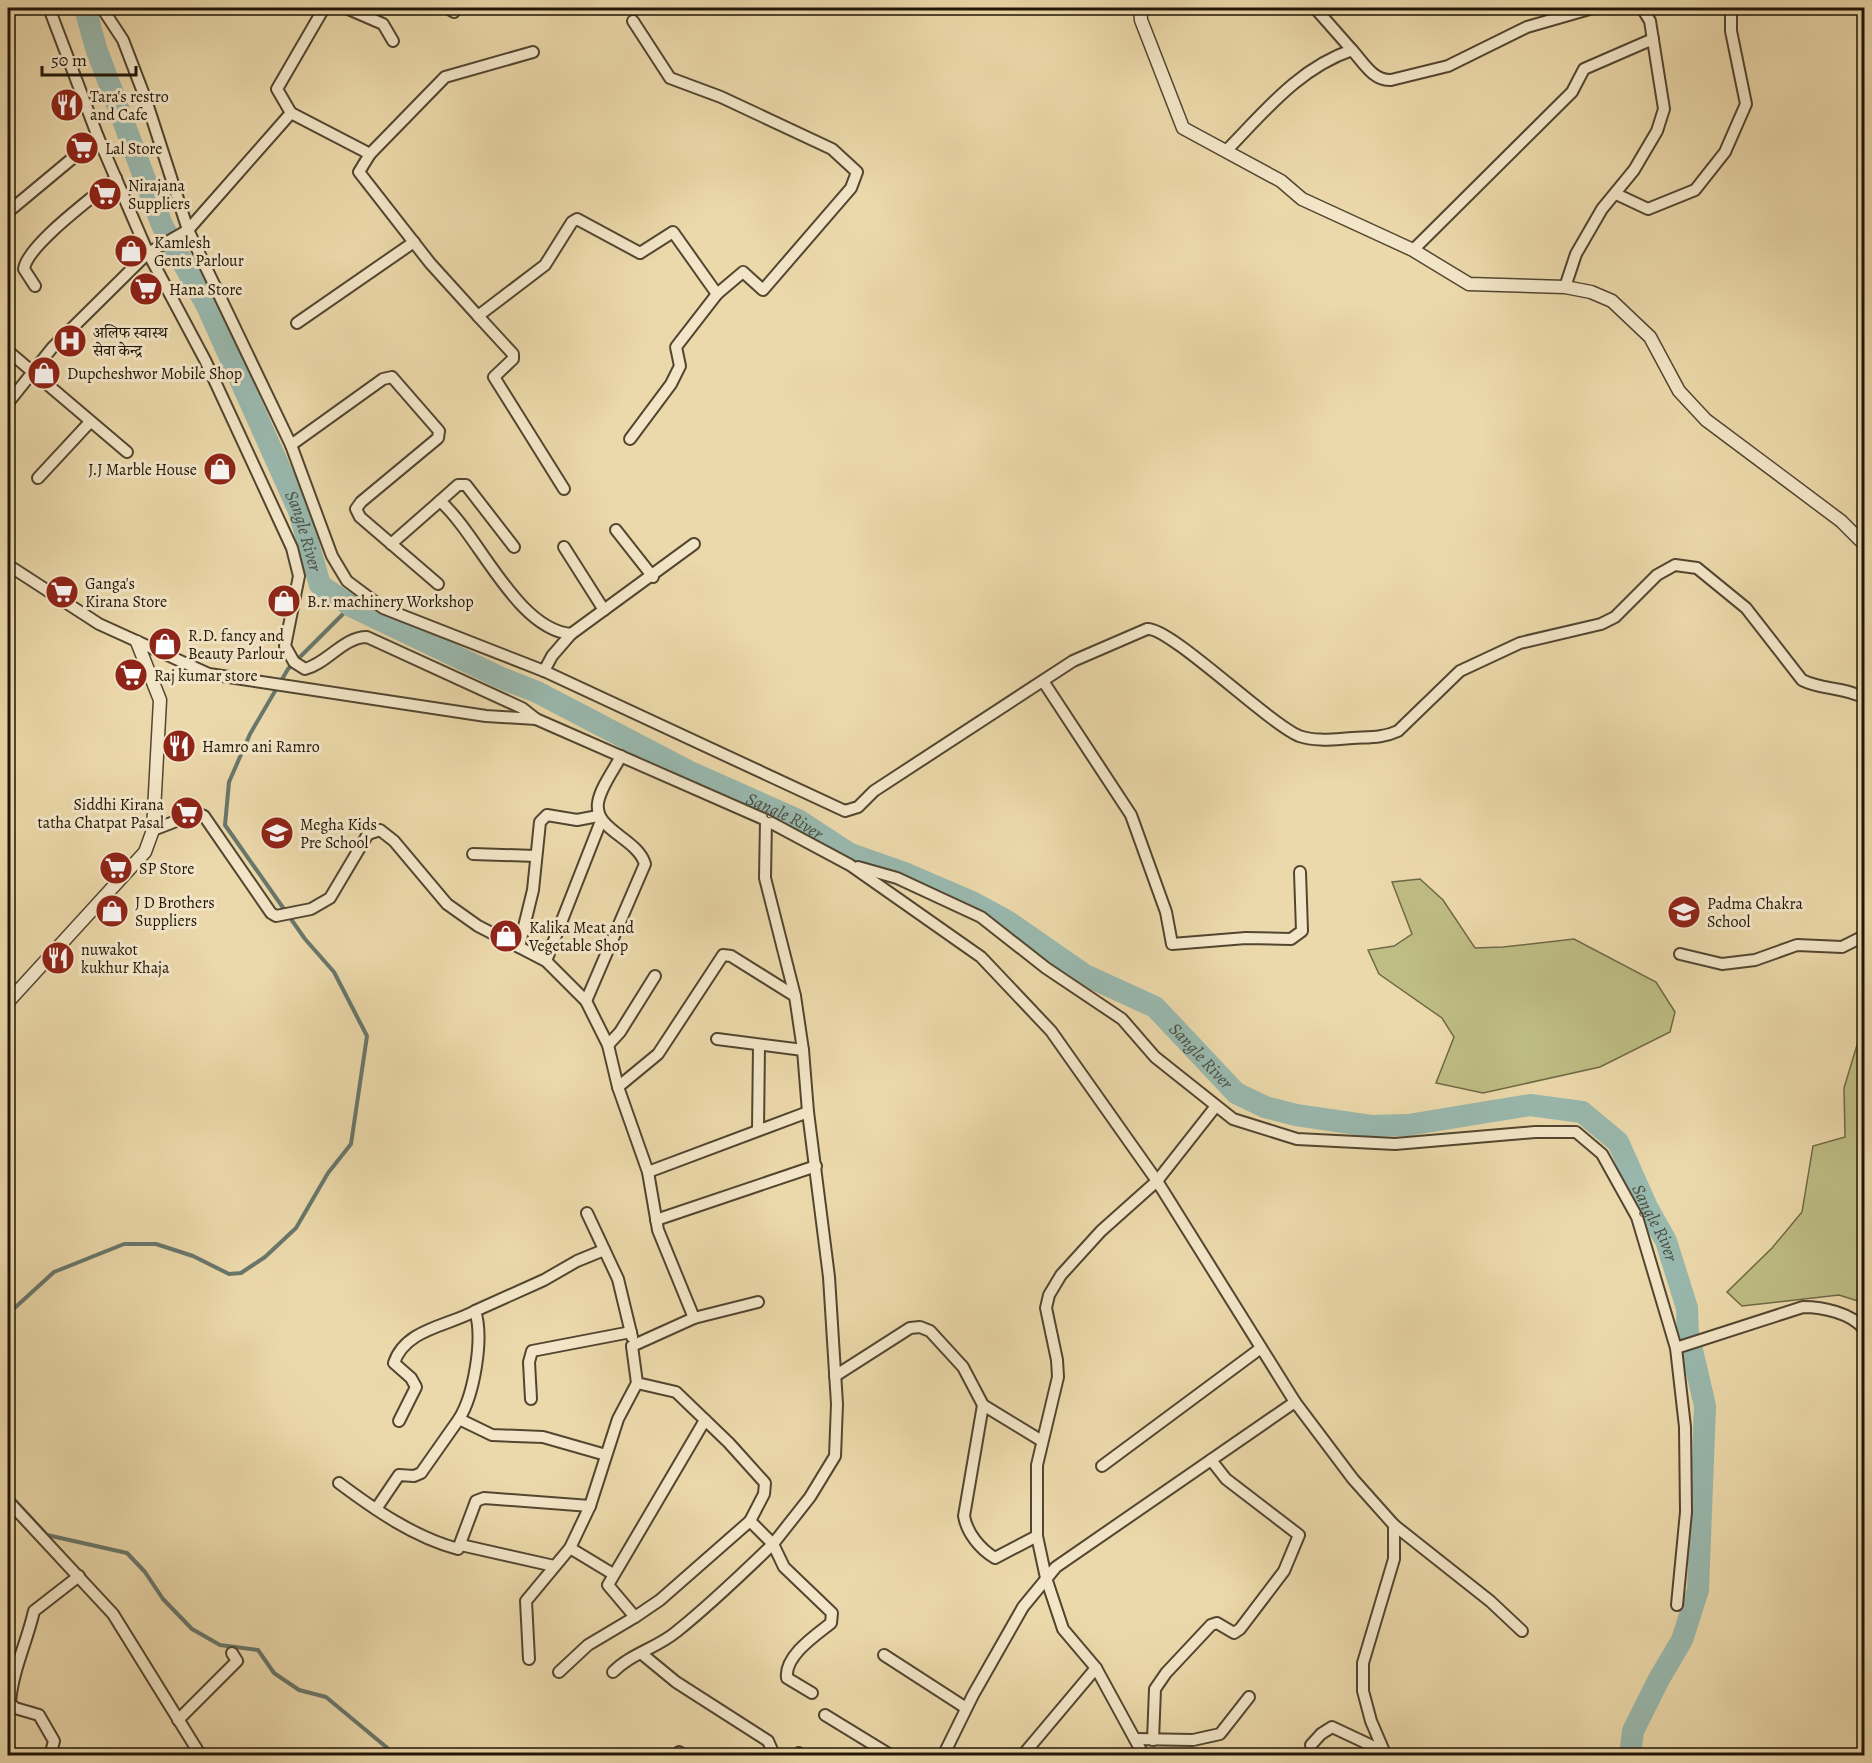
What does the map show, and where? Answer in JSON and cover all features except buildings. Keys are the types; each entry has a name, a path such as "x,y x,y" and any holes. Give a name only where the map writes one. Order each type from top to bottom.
{"street":[{"path":"49,8 116,178 205,360 292,548 299,576 285,646 294,662 305,669 315,666 356,637 367,637 522,708 537,719 766,819 850,865 981,957 1051,1031 1157,1181 1295,1402 1353,1479 1394,1525 1490,1601 1522,1630"},
{"path":"102,8 123,40 134,70 184,232 291,445 332,556 347,580 361,594 382,608 543,671 845,811 858,807 874,790 1073,661 1147,629 1156,629 1299,736 1325,740 1385,737 1398,731 1443,685 1467,667 1520,643 1601,624 1615,617 1657,575 1675,565 1697,568 1746,608 1760,621 1802,681 1811,685 1854,693 1864,698"},
{"path":"324,8 277,87 291,113 370,154"},
{"path":"346,8 383,24 393,41"},
{"path":"404,8 408,10 411,8"},
{"path":"1140,8 1141,20 1183,128 1281,181 1302,199 1413,249 1469,284 1564,287 1591,292 1612,301 1650,337 1679,391 1706,420 1840,520 1864,544"},
{"path":"1315,8 1374,75 1382,81 1448,66 1527,27 1593,8"},
{"path":"1564,287 1576,254 1602,209 1634,170 1657,131 1664,109 1650,21 1642,8"},
{"path":"1616,194 1648,209 1695,190 1725,152 1746,104 1731,31 1731,8"},
{"path":"630,439 671,384 680,366 676,347 717,294 743,272 763,290 851,188 857,172 832,149 721,97 670,78 633,21"},
{"path":"1413,249 1572,92 1584,69 1653,39"},
{"path":"1227,150 1287,87 1328,58 1352,50"},
{"path":"533,52 445,77 370,154 359,172 414,242 513,354 513,359 494,377 564,489"},
{"path":"8,404 52,348 152,252 184,232 291,113"},
{"path":"8,212 98,137"},
{"path":"35,285 24,269 25,262 70,215 116,178"},
{"path":"478,316 545,265 572,222 577,219 639,253 672,232 717,294"},
{"path":"297,323 414,242"},
{"path":"8,351 127,452"},
{"path":"291,445 383,379 392,377 402,386 439,431 438,438 361,502 357,509 360,517 438,584"},
{"path":"38,478 90,422"},
{"path":"391,544 458,485 466,485 514,547"},
{"path":"440,501 505,587 547,628 556,633 571,634"},
{"path":"616,530 653,577"},
{"path":"543,671 571,634 653,577 694,544"},
{"path":"564,547 604,610"},
{"path":"8,565 99,624 209,674 486,716 537,719"},
{"path":"8,1002 145,852 153,830 160,700 137,642"},
{"path":"1043,681 1131,815 1166,912 1172,944 1246,938 1291,939 1302,931 1300,872"},
{"path":"546,961 600,819 598,802 621,756"},
{"path":"153,830 197,813 204,816 271,913 276,916 311,909 330,898 368,834 380,830 394,841 447,904 478,926 546,961 586,1001 608,1045 618,1087 648,1172 656,1220 681,1292 694,1318"},
{"path":"519,947 533,890 540,822 543,817 547,815 578,820 600,819 632,844 642,854 645,864 586,1001"},
{"path":"613,1672 623,1661 642,1654 675,1634 773,1544 810,1497 835,1456 835,1376 830,1277 795,996 765,878 766,819"},
{"path":"472,854 536,856"},
{"path":"850,865 897,878 981,917 1046,968 1122,1019 1155,1057 1233,1119 1298,1139 1395,1144 1535,1131 1576,1132 1602,1154 1637,1217 1676,1348 1685,1427 1686,1512 1677,1605"},
{"path":"1680,954 1722,964 1755,960 1797,945 1842,947 1864,936"},
{"path":"618,1087 658,1054 723,955 730,956 795,996"},
{"path":"608,1045 620,1032 655,976"},
{"path":"717,1040 803,1050"},
{"path":"758,1130 759,1044"},
{"path":"1143,1755 1096,1668 1063,1629 1046,1578 1037,1536 1037,1465 1058,1377 1058,1360 1046,1308 1049,1295 1061,1275 1093,1239 1157,1181 1216,1106"},
{"path":"648,1172 808,1112"},
{"path":"656,1220 816,1166"},
{"path":"529,1659 526,1601 570,1548 590,1506 618,1419 637,1383 631,1332 618,1279 587,1213"},
{"path":"399,1421 416,1387 411,1378 394,1363 397,1354 419,1334 544,1280 577,1261 604,1250"},
{"path":"632,1347 694,1318 758,1302"},
{"path":"1676,1348 1803,1307 1817,1307 1844,1315 1864,1329"},
{"path":"376,1509 399,1475 414,1476 421,1473 459,1419 472,1382 479,1340 480,1325 475,1311"},
{"path":"835,1376 909,1328 920,1327 930,1331 963,1367 983,1405 1042,1441"},
{"path":"531,1400 529,1362 532,1351 631,1332"},
{"path":"1102,1466 1261,1348"},
{"path":"559,1672 588,1645 635,1617 675,1589 750,1521 764,1494 765,1482 676,1392 637,1383"},
{"path":"943,1755 966,1708 1023,1607 1056,1567 1295,1402"},
{"path":"983,1405 964,1516 967,1529 995,1558 1037,1536"},
{"path":"459,1419 492,1435 543,1437 606,1455"},
{"path":"635,1617 608,1585 705,1420"},
{"path":"1153,1740 1155,1689 1166,1673 1210,1625 1217,1623 1234,1633 1240,1629 1284,1570 1299,1535 1226,1479 1211,1460"},
{"path":"339,1483 376,1509 434,1543 458,1549 476,1501 484,1498 590,1506"},
{"path":"8,1502 113,1614 201,1755"},
{"path":"750,1521 773,1544 784,1567 832,1613 831,1623 793,1658 787,1672 788,1678 812,1693"},
{"path":"1385,1753 1371,1721 1364,1691 1364,1664 1394,1559 1394,1525"},
{"path":"461,1545 554,1566"},
{"path":"570,1548 613,1574"},
{"path":"50,1755 54,1741 39,1715 15,1708 10,1703 11,1687 27,1642 34,1611 79,1576"},
{"path":"178,1720 206,1695 237,1661 232,1653"},
{"path":"642,1654 676,1682 768,1741 772,1750 770,1755"},
{"path":"884,1655 966,1708"},
{"path":"1023,1755 1096,1668"},
{"path":"1135,1739 1193,1740 1220,1734 1249,1697"},
{"path":"825,1715 892,1755"},
{"path":"1311,1745 1321,1734 1332,1727 1385,1753"}],"shaded area":[{"path":"1420,879 1443,900 1475,948 1574,939 1656,982 1675,1012 1670,1032 1600,1067 1483,1093 1436,1083 1454,1037 1442,1018 1379,974 1368,950 1394,946 1412,934 1392,882"},
{"path":"1864,1022 1864,1303 1839,1295 1742,1306 1727,1292 1772,1248 1802,1212 1813,1146 1845,1137 1844,1088"}],"waterway":[{"name":"Sangle River","path":"85,8 96,48 162,225 207,306 299,511 320,585 351,606 499,677 537,692 690,772 798,820 850,854 907,874 972,902 1007,921 1085,975 1155,1007 1236,1093 1265,1107 1296,1115 1371,1126 1408,1125 1530,1105 1582,1112 1618,1142 1647,1207 1666,1241 1687,1308 1688,1335"},
{"path":"8,1314 54,1272 124,1244 156,1244 193,1256 229,1274 241,1273 265,1257 296,1228 328,1173 351,1144 367,1036 334,972 305,939 225,825 229,782 250,734 288,669 351,606"},
{"name":"Sangle River","path":"1630,1756 1633,1731 1682,1640 1698,1590 1705,1406 1692,1350"},
{"path":"8,1493 47,1535 127,1553 145,1572 163,1599 192,1629 220,1645 258,1650 274,1673 299,1690 326,1697 397,1756"}],"place":[{"name":"Tara's restro and Cafe","path":"67,105"},
{"name":"Lal Store","path":"82,148"},
{"name":"Nirajana Suppliers","path":"105,194"},
{"name":"Kamlesh Gents Parlour","path":"131,251"},
{"name":"Hana Store","path":"146,289"},
{"name":"अलिफ स्वास्थ सेवा केन्द्र","path":"70,341"},
{"name":"Dupcheshwor Mobile Shop","path":"44,373"},
{"name":"J.J Marble House","path":"220,469"},
{"name":"Ganga's Kirana Store","path":"62,592"},
{"name":"B.r. machinery Workshop","path":"284,601"},
{"name":"R.D. fancy and Beauty Parlour","path":"165,644"},
{"name":"Raj kumar store","path":"131,675"},
{"name":"Hamro ani Ramro","path":"179,746"},
{"name":"Siddhi Kirana tatha Chatpat Pasal","path":"187,813"},
{"name":"Megha Kids Pre School","path":"277,833"},
{"name":"SP Store","path":"116,868"},
{"name":"J D Brothers Suppliers","path":"112,911"},
{"name":"Padma Chakra School","path":"1684,912"},
{"name":"Kalika Meat and Vegetable Shop","path":"506,936"},
{"name":"nuwakot kukhur Khaja","path":"58,958"}]}
